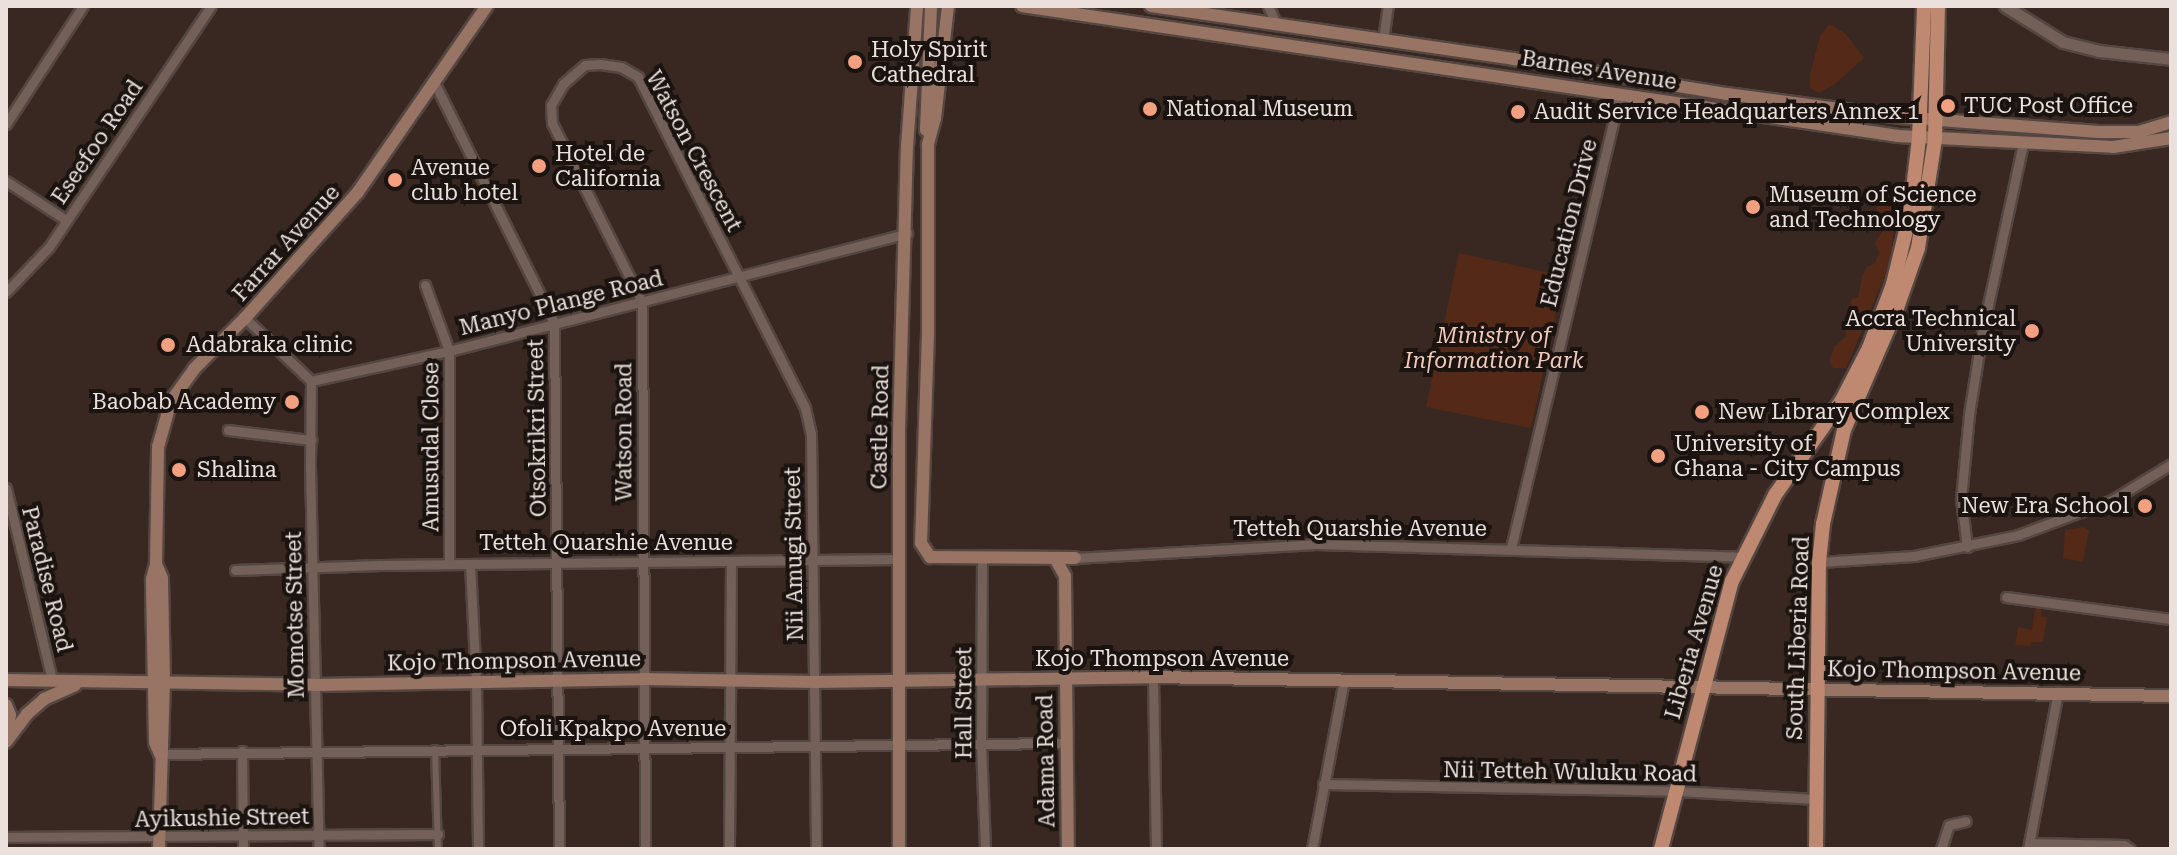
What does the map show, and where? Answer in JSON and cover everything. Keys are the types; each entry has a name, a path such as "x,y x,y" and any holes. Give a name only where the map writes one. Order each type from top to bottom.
{"main road":[{"name":"Farrar Avenue","path":"159,843 160,754 155,742 162,578 156,564 161,425 183,383 358,192 487,6"},
{"name":"Castle Road","path":"899,849 899,430 907,233 907,147 916,6"},
{"path":"928,145 931,6"},
{"path":"947,12 958,6"},
{"name":"Barnes Avenue","path":"1022,6 1104,21 1274,41 1817,126 1927,139 2113,147 2171,138"},
{"name":"Barnes Avenue","path":"1151,6 1727,94 1929,120 2098,132 2139,132 2171,122"},
{"name":"Liberia Avenue","path":"1924,6 1929,120"},
{"name":"Liberia Avenue","path":"1844,430 1897,308 1918,248 1938,6"},
{"name":"Castle Road","path":"930,557 921,543 928,145 935,118 947,12"},
{"name":"Liberia Avenue","path":"1661,849 1723,605 1742,557 1775,495 1829,421 1869,348 1893,284 1927,139"},
{"path":"1829,421 1844,430"},
{"path":"899,430 924,431"},
{"name":"South Liberia Road","path":"1816,849 1819,562 1823,524 1844,430"},
{"name":"Tetteh Quarshie Avenue","path":"930,557 1075,558"},
{"name":"Adama Road","path":"1055,558 1065,576"},
{"name":"Adama Road","path":"1068,849 1065,576 1075,558"},
{"name":"Kojo Thompson Avenue","path":"86,682 315,685 643,679 815,682 1153,677 2171,696"},
{"path":"6,680 86,682"},
{"path":"6,739 44,699 62,688 86,682"},
{"path":"6,705 10,715 6,739"}],"street":[{"path":"6,124 83,6"},
{"name":"Eseefoo Road","path":"6,292 31,270 211,6"},
{"path":"1268,6 1277,25"},
{"path":"1383,40 1388,6"},
{"path":"2005,6 2063,42 2099,51 2171,59"},
{"name":"Watson Crescent","path":"642,302 552,123 551,105 563,84 585,65 621,67 638,77 740,274"},
{"name":"Otsokrikri Street","path":"435,84 554,323 559,849"},
{"name":"Education Drive","path":"1511,548 1620,94"},
{"path":"1967,547 1961,499 1968,425 1982,333 2023,144"},
{"path":"6,181 66,220"},
{"name":"Manyo Plange Road","path":"311,381 449,351 907,233"},
{"name":"Nii Amugi Street","path":"740,274 805,408 811,434 816,849"},
{"name":"Amusudal Close","path":"425,285 449,351 449,564"},
{"name":"Watson Road","path":"642,302 645,849"},
{"path":"245,318 311,381"},
{"name":"Momotse Street","path":"311,381 319,849"},
{"path":"228,430 311,440"},
{"path":"1819,562 1914,556 2018,535 2112,500 2171,464"},
{"name":"Paradise Road","path":"6,488 52,679"},
{"name":"Tetteh Quarshie Avenue","path":"1075,558 1316,544 1742,557"},
{"name":"Hall Street","path":"982,557 981,744 985,849"},
{"name":"Tetteh Quarshie Avenue","path":"235,570 449,564 898,559"},
{"path":"729,849 731,562"},
{"path":"470,564 476,682 478,849"},
{"path":"2006,597 2171,619"},
{"path":"1153,677 1156,849"},
{"path":"1312,849 1344,679"},
{"path":"2058,692 2028,846 2124,845 2130,849"},
{"name":"Ofoli Kpakpo Avenue","path":"160,754 1066,743"},
{"path":"435,749 438,849"},
{"path":"242,751 243,849"},
{"name":"Nii Tetteh Wuluku Road","path":"1323,784 1678,791 1816,799"},
{"path":"1941,849 1949,825 1966,821"},
{"name":"Ayikushie Street","path":"6,837 159,843 242,835 438,834"}],"green space":[{"path":"1829,24 1845,33 1864,58 1835,84 1819,93 1810,88 1810,74 1820,36"},
{"path":"1887,197 1897,202 1891,255 1883,281 1846,368 1833,368 1829,361 1834,347 1846,336 1845,322 1852,299 1858,297 1862,276 1867,267 1875,263 1879,253 1875,243 1886,225 1875,218 1878,204"},
{"name":"Ministry of Information Park","path":"1459,253 1564,276 1531,428 1426,407"},
{"path":"2084,527 2089,531 2083,562 2063,558 2065,530"},
{"path":"2035,607 2041,608 2041,616 2047,617 2043,642 2032,642 2031,646 2015,645 2018,627 2032,630"}],"place":[{"name":"Holy Spirit Cathedral","path":"855,62"},
{"name":"TUC Post Office","path":"1948,106"},
{"name":"National Museum","path":"1150,109"},
{"name":"Audit Service Headquarters Annex 1","path":"1518,112"},
{"name":"Hotel de California","path":"539,166"},
{"name":"Avenue club hotel","path":"395,180"},
{"name":"Museum of Science and Technology","path":"1753,207"},
{"name":"Accra Technical University","path":"2032,331"},
{"name":"Adabraka clinic","path":"168,345"},
{"name":"Baobab Academy","path":"292,402"},
{"name":"New Library Complex","path":"1702,412"},
{"name":"University of Ghana - City Campus","path":"1658,456"},
{"name":"Shalina","path":"179,470"},
{"name":"New Era School","path":"2145,506"}]}
